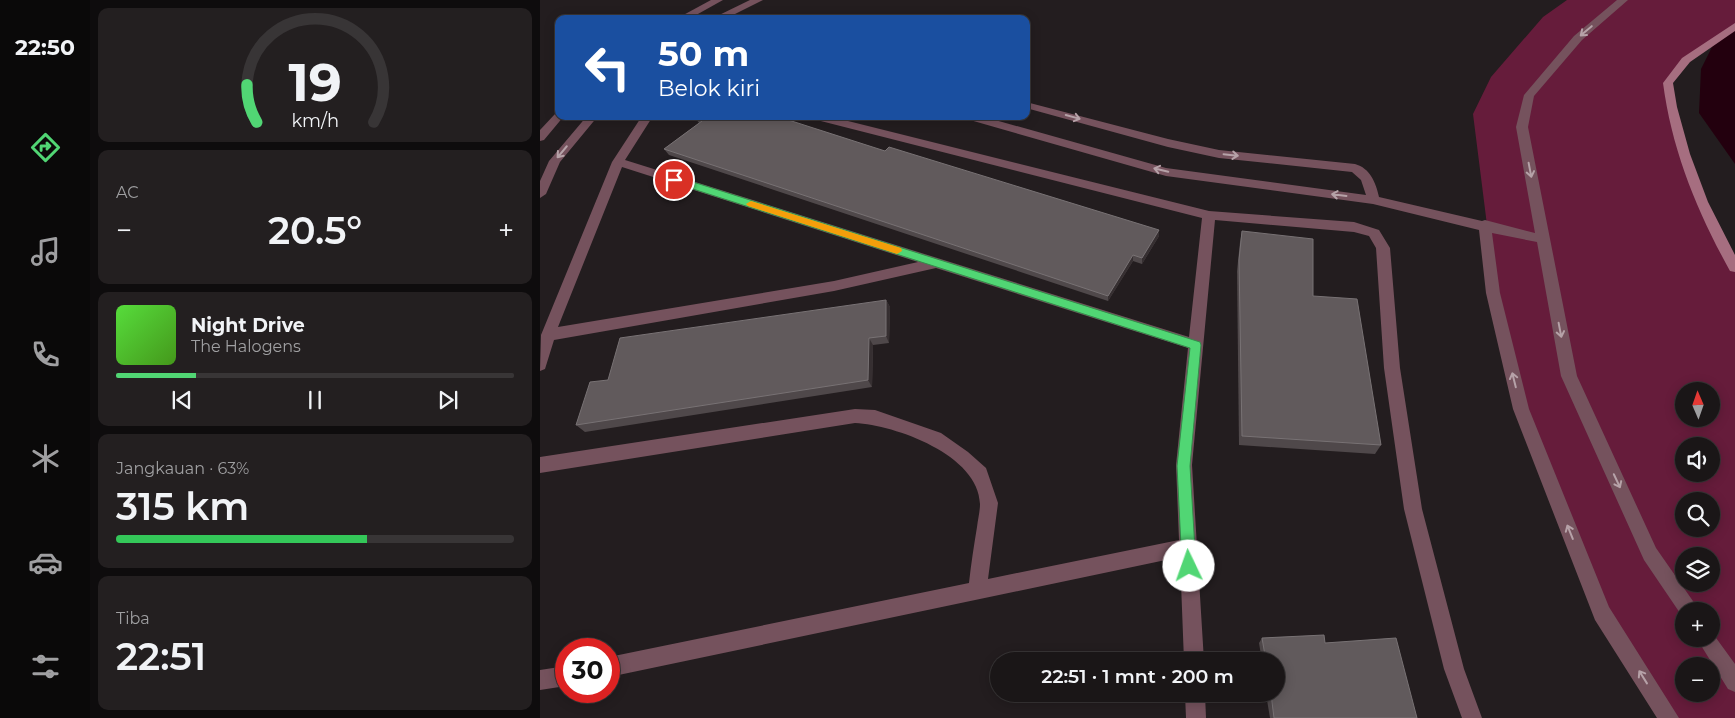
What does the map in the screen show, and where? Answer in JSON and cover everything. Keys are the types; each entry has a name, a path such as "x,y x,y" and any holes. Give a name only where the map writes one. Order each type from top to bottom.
{"street":[{"path":"688,15 718,0"},
{"path":"725,15 758,0"},
{"path":"1623,0 1578,38 1529,95 1522,127 1569,376 1650,554 1682,602"},
{"path":"691,13 696,15"},
{"path":"1735,26 1686,60 1668,83 1671,110 1699,194 1735,268"},
{"path":"1030,106 1168,143 1219,154 1355,168 1367,178 1372,188 1373,200"},
{"path":"540,137 555,120"},
{"path":"540,194 555,161 590,120"},
{"path":"540,366 548,335 618,162 645,120"},
{"path":"829,120 1209,215 1354,227 1374,233 1383,248 1392,368 1413,509 1454,669 1472,718"},
{"path":"981,120 1166,172 1373,200 1435,216 1485,225 1543,239"},
{"path":"618,162 1196,345"},
{"path":"1194,652 1184,466 1209,215"},
{"path":"1485,225 1493,293 1521,409 1602,613 1669,718"},
{"path":"548,335 834,286 935,263"},
{"path":"540,465 855,416 875,417 935,438 962,457 980,474 989,503 977,589"},
{"path":"620,665 1188,546"},
{"path":"1711,647 1735,682"},
{"path":"540,680 555,678"},
{"path":"1195,702 1196,718"}],"shaded area":[{"path":"1567,0 1735,0 1735,26 1696,53 1668,83 1685,155 1735,264 1735,718 1669,718 1602,613 1521,409 1487,225 1473,114 1491,77 1543,17"},
{"path":"1735,26 1735,164 1699,113 1701,69 1717,37"}],"building":[{"path":"699,120 788,120 885,151 889,147 1159,230 1142,258 1133,255 1108,296 664,149 702,121"},
{"path":"1242,231 1313,239 1313,296 1357,299 1381,445 1242,436 1239,260"},
{"path":"886,300 886,336 869,338 868,380 576,425 590,382 608,380 620,338"},
{"path":"1324,635 1325,643 1396,638 1417,718 1274,718 1272,702 1285,702 1285,652 1264,652 1262,638"}],"slow traffic":[{"path":"751,204 897,251"}],"route":[{"path":"674,180 1196,345 1184,466 1189,566"}]}
